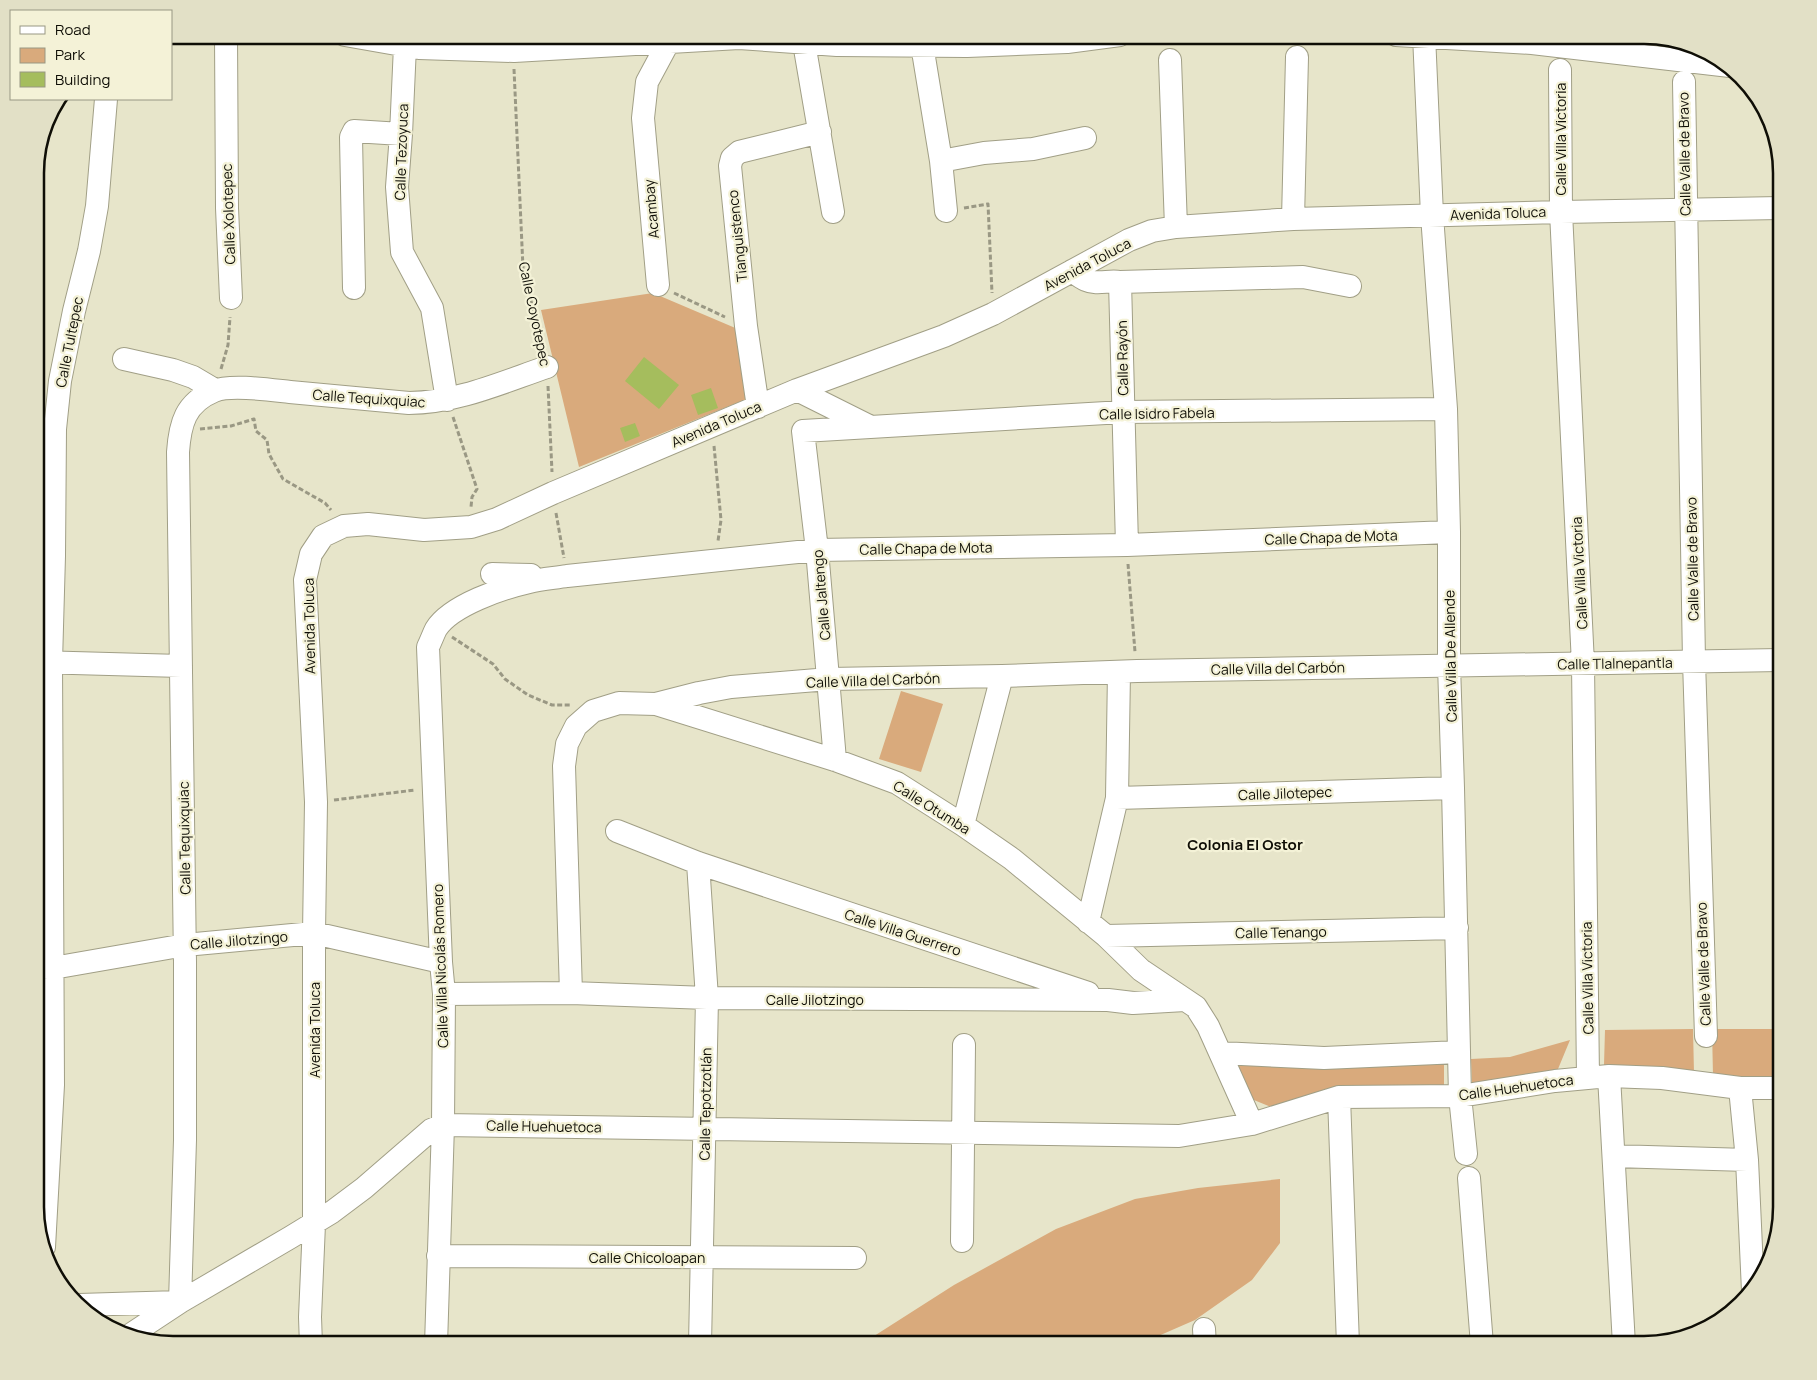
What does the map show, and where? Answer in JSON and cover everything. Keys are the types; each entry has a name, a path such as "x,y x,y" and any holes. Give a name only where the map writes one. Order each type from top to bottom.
{"street":[{"name":"Calle Xolotepec","path":"226,44 226,208 232,298"},
{"name":"Calle Tezoyuca","path":"414,44 401,134 397,187 402,252 432,308 447,400"},
{"path":"426,44 514,51 539,44"},
{"name":"Acambay","path":"658,285 643,118 647,82 666,44"},
{"path":"804,44 833,212"},
{"path":"893,44 922,46 940,44"},
{"name":"Calle Villa De Allende","path":"1424,44 1432,215 1446,409 1449,532 1449,665 1460,1096 1466,1154"},
{"path":"1611,44 1658,47 1691,53"},
{"path":"922,46 942,161 946,211"},
{"path":"1293,220 1297,57"},
{"path":"1170,60 1176,227"},
{"name":"Calle Villa Victoria","path":"1560,70 1561,212 1583,664 1599,1076 1614,1156 1624,1336"},
{"name":"Calle Valle de Bravo","path":"1684,82 1694,661 1706,1036"},
{"name":"Calle Tultepec","path":"44,652 54,556 54,429 60,381 97,206 106,100"},
{"path":"354,288 351,137 354,131 361,130 401,134"},
{"name":"Tianguistenco","path":"758,407 746,326 730,166 732,158 740,152 820,132"},
{"path":"942,161 984,153 1033,149 1085,138"},
{"name":"Avenida Toluca","path":"310,1336 314,1224 316,802 306,580 310,554 323,536 344,526 368,524 424,530 471,527 497,519 553,493 797,390 944,336 993,314 1129,240 1152,231 1176,227 1293,220 1432,215 1773,208"},
{"path":"1072,271 1087,281 1120,282 1303,277 1350,286"},
{"name":"Calle Rayón","path":"1120,282 1127,546"},
{"path":"124,359 186,375 215,390"},
{"name":"Calle Tequixquiac","path":"180,1302 185,1140 185,945 178,452 180,431 186,413 197,401 215,390 245,388 426,403 447,400 548,367"},
{"name":"Calle Isidro Fabela","path":"797,390 870,426"},
{"name":"Calle Isidro Fabela","path":"803,431 1123,412 1446,409"},
{"name":"Calle Jaltengo","path":"803,431 817,550 835,760"},
{"name":"Calle Chapa de Mota","path":"433,638 452,614 495,592 528,582 716,560 817,550 1127,546 1449,532"},
{"path":"492,574 567,576"},
{"name":"Calle Villa Nicolás Romero","path":"433,638 434,788 440,962 444,994 443,1125 436,1336"},
{"name":"Calle Tlalnepantla","path":"1449,665 1773,660"},
{"path":"44,662 181,666"},
{"name":"Calle Villa del Carbón","path":"571,994 564,766 567,744 576,726 593,711 619,703 656,704 699,692 732,687 829,679 1449,665"},
{"path":"1088,922 1116,798 1128,672"},
{"path":"963,825 1002,676"},
{"name":"Calle Otumba","path":"656,704 835,760 897,783 1012,859 1106,936 1141,970 1196,1007 1221,1053 1252,1124"},
{"name":"Calle Jilotepec","path":"1116,798 1453,788"},
{"name":"Calle Villa Guerrero","path":"617,831 698,863 1108,1000"},
{"name":"Calle Tepotzotlán","path":"698,863 706,998 700,1336"},
{"name":"Calle Tenango","path":"1106,936 1457,928"},
{"name":"Calle Jilotzingo","path":"44,968 185,945 314,933 440,962"},
{"name":"Calle Tultepec","path":"44,968 44,1215"},
{"path":"1133,1003 1144,995 1146,985 1141,970"},
{"name":"Calle Jilotzingo","path":"444,994 571,994 706,998 1108,1000 1133,1003 1185,1000"},
{"path":"962,1241 964,1045"},
{"path":"1221,1053 1324,1058 1459,1052"},
{"name":"Calle Huehuetoca","path":"443,1125 1179,1136 1252,1124 1339,1097 1460,1096 1599,1076 1662,1078 1740,1088 1773,1088"},
{"path":"1740,1088 1747,1160 1753,1276"},
{"path":"1339,1097 1348,1336"},
{"path":"137,1331 180,1302 314,1224 364,1188 431,1130 443,1125"},
{"path":"1614,1156 1747,1160"},
{"path":"1469,1178 1481,1336"},
{"name":"Calle Chicoloapan","path":"438,1256 855,1258"},
{"path":"88,1304 180,1302"}],"path":[{"name":"Calle Coyotepec","path":"514,51 523,268 548,367 553,493 567,576"},
{"path":"946,211 988,204 993,314"},
{"path":"658,285 746,326"},
{"path":"215,390 228,345 232,298"},
{"path":"447,400 478,489 472,497 471,527"},
{"path":"180,431 231,426 254,419 256,431 267,440 269,454 284,479 325,503 344,526"},
{"path":"712,425 721,520 716,560"},
{"path":"1127,546 1128,672"},
{"path":"433,638 493,664 505,679 528,695 552,705 572,705 593,711"},
{"path":"316,802 434,788"}],"green space":[{"path":"653,293 740,330 754,396 579,467 541,310"},
{"path":"901,691 943,704 921,772 879,759"},
{"path":"1693,1029 1694,1073 1604,1065 1605,1030"},
{"path":"1712,1029 1773,1029 1773,1079 1713,1076"},
{"path":"1570,1040 1558,1069 1516,1082 1472,1083 1471,1059 1510,1057"},
{"path":"1233,1059 1444,1060 1444,1090 1271,1107 1249,1098"},
{"path":"1280,1179 1280,1243 1252,1280 1195,1320 1158,1336 874,1336 954,1285 1056,1229 1135,1199 1198,1188"}],"building":[{"path":"644,357 679,385 659,409 625,381"},
{"path":"711,388 718,408 698,415 691,395"},
{"path":"635,423 640,436 625,442 620,428"}],"district":[{"name":"Colonia El Ostor","path":"1245,844"}]}
